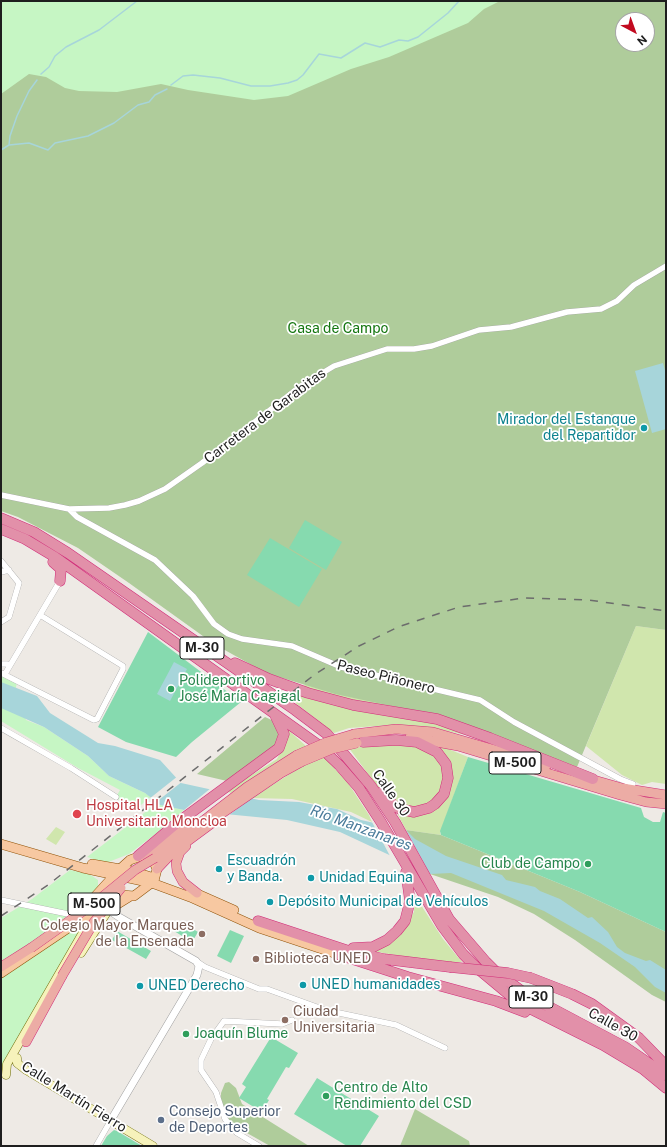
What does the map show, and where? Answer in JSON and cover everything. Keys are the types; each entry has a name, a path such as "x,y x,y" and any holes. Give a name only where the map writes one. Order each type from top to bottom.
{"highway":[{"name":"M-30","path":"1,518 34,532 143,606"},
{"name":"M-30","path":"1,529 25,539 55,557 273,711"},
{"path":"25,539 34,548 60,566 60,581"},
{"path":"60,581 65,577 73,576 84,578"},
{"name":"Calle 30","path":"143,606 327,734 371,786 395,822 449,919 497,973 527,995 625,1047 666,1075"},
{"path":"143,606 189,632 235,662 269,680 308,693 353,705 437,720 490,738 593,779"},
{"name":"Calle 30","path":"273,711 316,744 339,765 375,811 442,926 463,954 477,968 519,1003 595,1041 643,1069 666,1088"},
{"path":"141,856 177,823 228,784 272,754 282,743 283,729 273,711"},
{"name":"M-500","path":"358,739 396,729 433,732 489,747 622,788 666,795"},
{"path":"327,734 358,764 394,806 407,811 422,811 440,800 447,784 448,770 446,764 437,752 417,742 358,739"},
{"name":"M-500","path":"141,856 327,742 396,737 438,741 620,795 646,802 666,804"},
{"name":"M-500","path":"155,877 173,852 208,828 251,789"},
{"name":"M-500","path":"171,847 223,805"},
{"name":"M-500","path":"1,967 31,948 96,902 135,870 234,806"},
{"name":"M-500","path":"197,893 179,876 176,863 180,852 198,835"},
{"name":"M-500","path":"26,1042 62,976 94,922 120,889 155,858"},
{"path":"318,942 361,949 373,947 387,940 397,931 404,921 410,901 404,862"},
{"path":"258,921 318,942 384,959 508,973 531,978 572,994 592,1004 638,1038 666,1066"},
{"path":"340,955 408,977 517,1008 576,1036 595,1041"}],"main road":[{"path":"1,844 51,859 110,881 155,877 197,893 258,921"},
{"path":"1,964 96,897 110,881 141,856 153,860 155,877"},
{"path":"1,973 83,918 108,910 129,897 134,896 155,877"},
{"path":"155,877 190,897 259,928 340,955"},
{"path":"110,881 116,890 122,895 129,897"},
{"path":"6,1075 8,1064 110,881"},
{"path":"1,1083 16,1062 26,1042 35,1031 65,978 108,910"},
{"name":"Calle Martín Fierro","path":"16,1062 153,1146"}],"street":[{"name":"Carretera de Garabitas","path":"69,509 110,508 124,506 139,501 164,489 202,463 301,386 334,366 387,349 414,349 432,346 479,330 511,327 567,312 601,308 614,303 634,285 666,266"},
{"name":"Paseo Piñonero","path":"1,495 69,509 76,517 161,565 193,596 214,624 228,634 242,639 292,646 340,667 480,700 514,722 620,779 633,784"},
{"path":"1,561 18,582 9,617 1,622"},
{"path":"1,572 9,570"},
{"path":"40,615 123,666 123,669 97,719 90,718 3,674 9,670 9,666 60,581"},
{"path":"1,664 7,664 9,666"},
{"path":"1,728 71,768 116,797"},
{"path":"110,881 101,903 108,910 208,968 259,988 267,989 326,1010 396,1025 445,1048"},
{"path":"1,900 68,914 70,916"},
{"path":"96,1146 197,975 199,966 196,961"},
{"path":"197,975 208,968"},
{"path":"258,1146 237,1133 226,1119 216,1092 201,1070 200,1060 211,1038 224,1021 282,1024 292,1020"}],"green space":[{"name":"Casa de Campo","path":"1,1 666,1 666,630 636,626 577,767 438,716 335,694 266,673 214,644 78,548 18,517 1,511"},
{"path":"1,1 500,1 484,9 468,23 389,57 351,69 288,96 254,100 188,90 161,84 117,92 79,91 65,88 46,77 29,74 1,94"},
{"path":"305,520 342,542 326,570 289,548"},
{"path":"270,538 322,569 299,607 247,575"},
{"path":"636,626 666,630 666,784 652,782 642,785 622,775 586,746"},
{"name":"Polideportivo José María Cagigal","path":"148,632 241,702 176,757 126,742 98,727"},
{"path":"1,675 17,683 16,687 26,720 44,727 88,756 109,776 151,797 132,812 116,797 120,790 78,768 1,721"},
{"path":"307,683 395,707 466,735 438,729 392,725 349,728 334,733 289,698"},
{"path":"265,717 274,721 279,733 277,743 268,752 227,781 197,774"},
{"path":"286,728 306,746 231,793 225,792 277,759 285,743"},
{"path":"385,744 436,744 468,757 440,833 441,835 406,830 398,815 349,748"},
{"path":"324,757 348,783 372,822 351,812 292,799 252,798 307,763"},
{"name":"Club de Campo","path":"468,757 641,808 644,817 653,822 660,822 663,812 666,813 666,932 580,892 441,835 440,831"},
{"path":"157,803 184,810 169,824 129,854 106,863 87,857"},
{"path":"56,827 65,832 56,845 46,839"},
{"path":"406,830 441,835 580,892 666,932 666,1002 652,995 575,940 534,914 498,897 430,874"},
{"path":"70,870 89,874 98,880 98,887 93,896 71,912 86,924 1,1069 1,918 32,899"},
{"path":"415,896 443,939 462,962 437,962 372,951 404,928 414,912"},
{"path":"180,921 198,932 192,942 174,931"},
{"path":"230,930 244,936 231,963 217,956"},
{"path":"117,931 151,951 146,959 112,940"},
{"path":"271,1037 298,1053 289,1068 286,1067 267,1099 269,1100 262,1112 239,1098 246,1087 242,1084"},
{"name":"Centro de Alto Rendimiento del CSD","path":"317,1078 379,1116 360,1146 347,1146 294,1114"},
{"path":"229,1082 236,1088 242,1104 309,1146 270,1146 231,1124 221,1102 221,1093 225,1083"},
{"path":"415,1109 469,1141 470,1146 400,1146"},
{"path":"114,1130 142,1146 101,1146 107,1136"}],"water":[{"path":"663,363 666,374 666,429 652,433 635,371"},
{"path":"174,662 187,669 170,701 157,694"},
{"name":"Río Manzanares","path":"1,682 37,696 50,713 98,743 115,746 160,760 181,783 259,800 299,802 337,809 361,820 406,830 415,839 446,856 502,875 506,880 535,887 540,891 560,899 588,918 592,917 608,932 617,947 625,953 646,961 650,960 666,970 666,993 655,987 635,967 600,943 544,911 451,873 430,874 340,832 287,820 184,810 160,805 145,793 109,776 88,756 44,727 1,708"}],"pier":[{"path":"178,776 183,781 155,803 149,799"},
{"path":"211,788 252,798 229,815 184,810"},
{"path":"372,822 406,830 430,874 390,856"}],"waterway":[{"path":"41,74 49,67 55,56 66,47 99,30 137,1"},
{"path":"171,85 183,76 193,75 220,78 251,86 270,86 288,83 297,80 303,75 319,54 341,58 365,43 380,47 399,40 408,41 418,37 448,13 459,1"},
{"path":"9,145 10,136 17,116 29,91 37,80"},
{"path":"1,150 9,145 29,143 48,150 55,143 88,136 114,123 138,105 149,102 155,95 167,89"}],"railway":[{"path":"1,916 48,885 314,675 359,646 398,627 459,607 524,598 589,600 666,611"}],"place":[{"name":"Mirador del Estanque del Repartidor","path":"644,428"},
{"name":"Polideportivo José María Cagigal","path":"171,689"},
{"name":"Hospital HLA Universitario Moncloa","path":"77,814"},
{"name":"Club de Campo","path":"588,864"},
{"name":"Escuadrón y Banda.","path":"219,869"},
{"name":"Unidad Equina","path":"311,878"},
{"name":"Depósito Municipal de Vehículos","path":"270,902"},
{"name":"Colegio Mayor Marques de la Ensenada","path":"202,934"},
{"name":"Biblioteca UNED","path":"256,959"},
{"name":"UNED humanidades","path":"303,985"},
{"name":"UNED Derecho","path":"140,986"},
{"name":"Ciudad Universitaria","path":"285,1020"},
{"name":"Joaquín Blume","path":"186,1034"},
{"name":"Centro de Alto Rendimiento del CSD","path":"326,1096"},
{"name":"Consejo Superior de Deportes","path":"161,1120"}]}
